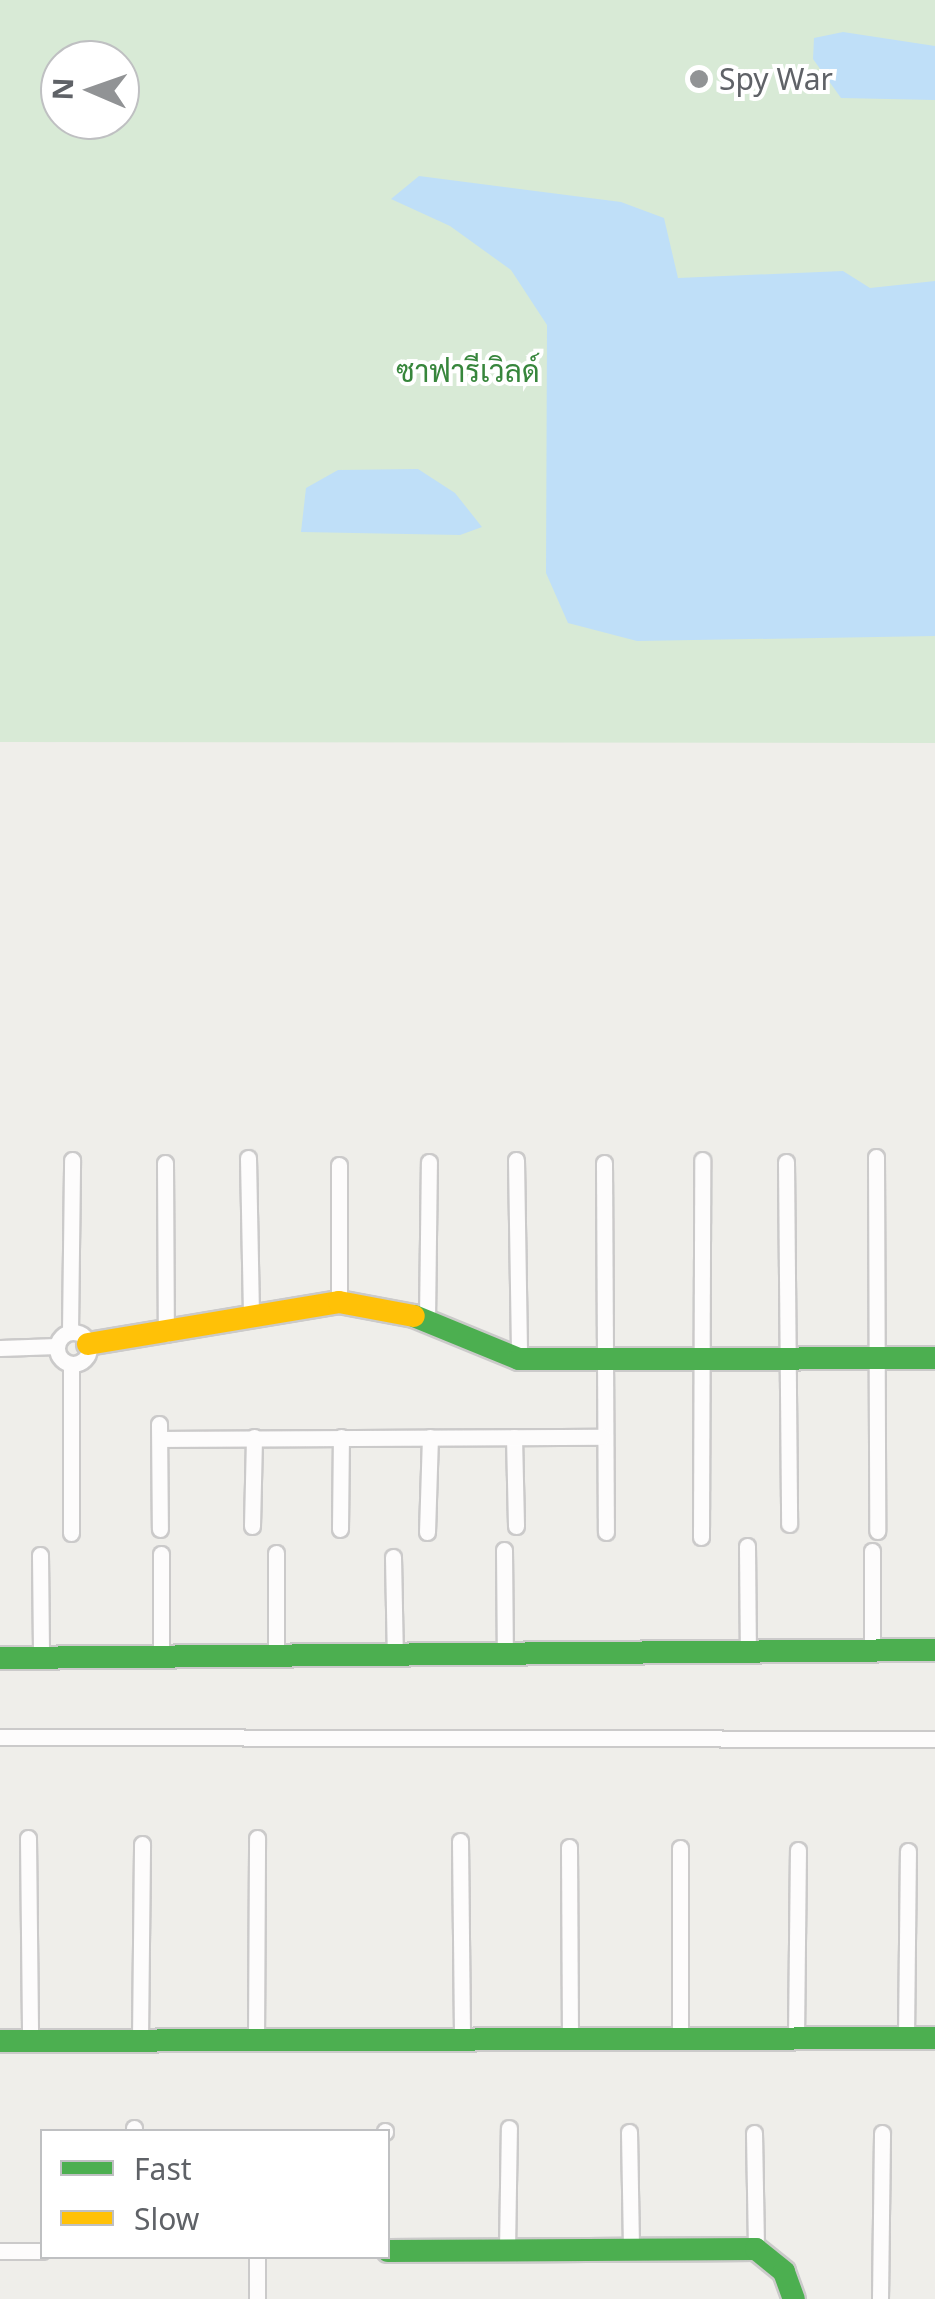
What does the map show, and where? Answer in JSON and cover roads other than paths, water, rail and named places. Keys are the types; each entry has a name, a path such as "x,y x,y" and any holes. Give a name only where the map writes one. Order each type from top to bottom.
{"street":[{"path":"876,1157 877,1531"},
{"path":"248,1158 251,1315"},
{"path":"71,1533 72,1364 79,1338 72,1160"},
{"path":"516,1160 519,1359"},
{"path":"701,1537 702,1160"},
{"path":"427,1320 429,1162"},
{"path":"786,1162 789,1524"},
{"path":"164,1163 166,1334"},
{"path":"604,1163 606,1532"},
{"path":"338,1302 339,1165"},
{"path":"0,1348 57,1346 79,1338 166,1334 251,1315 338,1302 427,1320 519,1359 935,1358"},
{"path":"57,1346 72,1364"},
{"path":"160,1529 159,1432 254,1437 604,1437"},
{"path":"428,1532 430,1436"},
{"path":"252,1526 254,1437"},
{"path":"340,1529 341,1437"},
{"path":"514,1437 516,1526"},
{"path":"747,1546 748,1652"},
{"path":"504,1550 505,1655"},
{"path":"872,1551 872,1650"},
{"path":"276,1553 276,1658"},
{"path":"160,1658 161,1554"},
{"path":"40,1555 40,1658"},
{"path":"393,1557 395,1658"},
{"path":"0,1658 395,1658 935,1650"},
{"path":"0,1737 935,1739"},
{"path":"28,1838 30,2041"},
{"path":"256,2042 257,1838"},
{"path":"460,1841 462,2042"},
{"path":"140,2040 142,1844"},
{"path":"569,1847 570,2039"},
{"path":"680,1848 680,2038"},
{"path":"796,2038 798,1850"},
{"path":"906,2038 908,1851"},
{"path":"0,2041 935,2038"},
{"path":"507,2250 509,2128"},
{"path":"629,2132 631,2250"},
{"path":"754,2133 756,2249"},
{"path":"880,2299 882,2133"},
{"path":"390,2251 756,2249 784,2272 794,2299"},
{"path":"0,2251 40,2251"},
{"path":"257,2259 257,2299"}],"water":[{"path":"843,32 935,46 935,100 841,98 813,59 814,38"},
{"path":"419,176 621,202 664,218 678,278 843,271 870,288 935,281 935,636 637,641 568,623 546,573 547,325 511,270 450,226 391,199"},
{"path":"418,469 455,493 482,527 460,535 301,532 306,488 338,470"}],"place":[{"name":"Spy War","path":"699,79"}],"park label":[{"name":"ซาฟารีเวิลด์","path":"468,371"}]}
